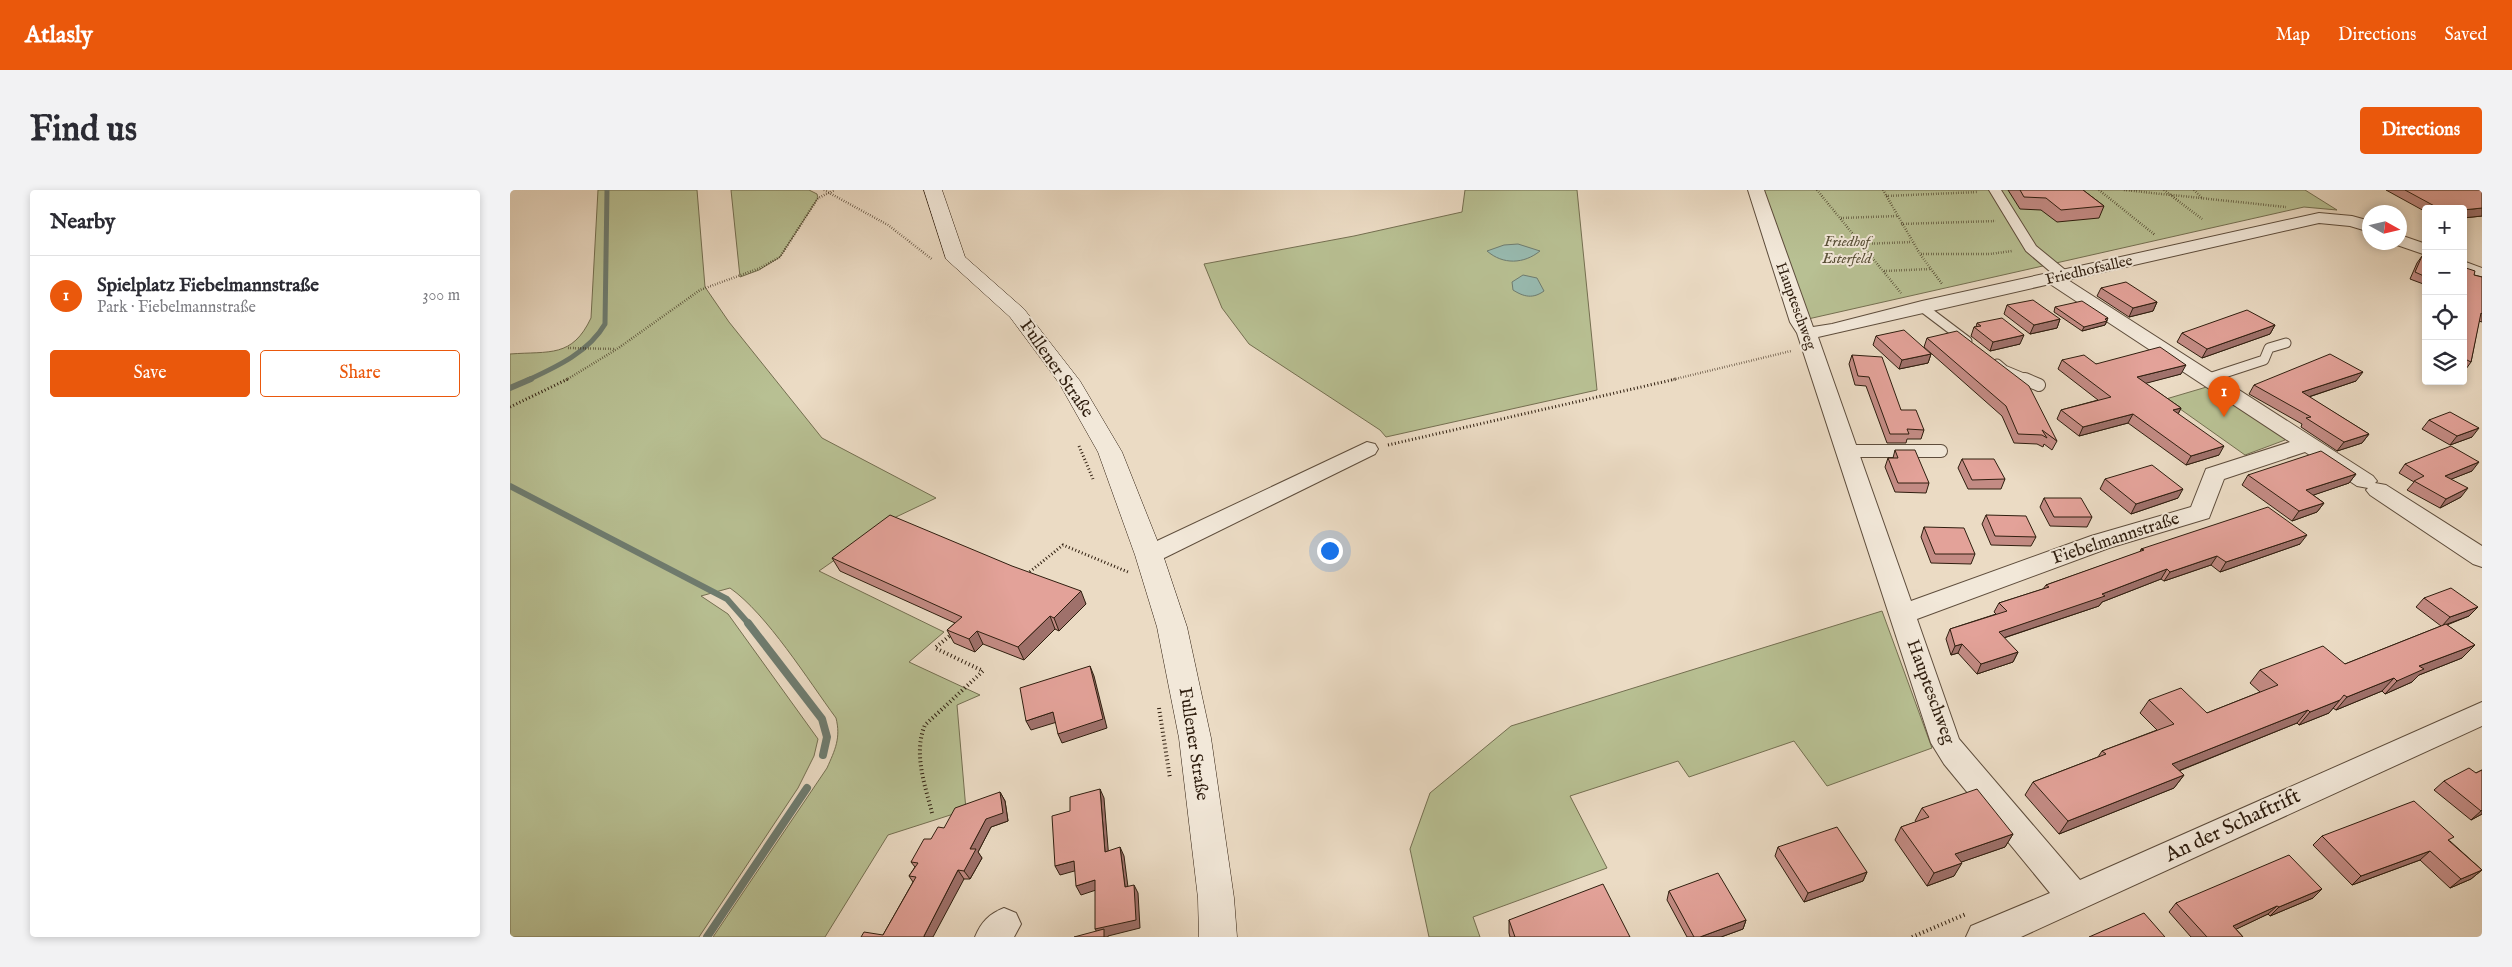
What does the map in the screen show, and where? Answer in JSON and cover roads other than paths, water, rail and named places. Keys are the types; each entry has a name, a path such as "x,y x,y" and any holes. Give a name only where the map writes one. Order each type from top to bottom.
{"main road":[{"name":"Fullener Straße","path":"933,190 947,262 1017,313 1069,381 1110,452 1135,564 1172,626 1195,738 1216,898 1218,937"}],"street":[{"name":"Haupteschweg","path":"1756,190 1946,743 1954,755 2075,898"},
{"path":"1996,191 2031,248 2058,277 2206,378 2482,558"},
{"name":"Friedhofsallee","path":"1809,340 1832,330 1922,307 2319,218 2352,220 2362,224"},
{"path":"2407,243 2422,248"},
{"path":"2467,268 2482,274"},
{"name":"Fiebelmannstraße","path":"1901,612 1923,608 2100,542 2201,512 2214,474 2307,444"},
{"path":"1135,564 1368,449"},
{"name":"An der Schaftrift","path":"1983,937 2075,898 2482,712"}],"lane":[{"path":"1922,307 1973,345"},
{"path":"2206,378 2264,360 2269,348 2286,343"},
{"path":"1988,358 2004,370 2039,385"},
{"path":"1846,451 1941,451"}],"water":[{"path":"1518,244 1540,251 1527,258 1507,261 1493,256 1487,251 1504,245"},
{"path":"1523,275 1537,278 1544,291 1528,296 1513,290 1512,282"}],"waterway":[{"path":"528,380 581,351 605,324 607,190"},
{"path":"510,388 531,379"},
{"path":"510,486 727,599 749,624"},
{"path":"748,623 822,719 827,737 823,755"},
{"path":"707,937 807,788"}],"place":[{"name":"Spielplatz Fiebelmannstraße","path":"2224,417"}],"park label":[{"name":"Friedhof Esterfeld","path":"1847,250"}]}
